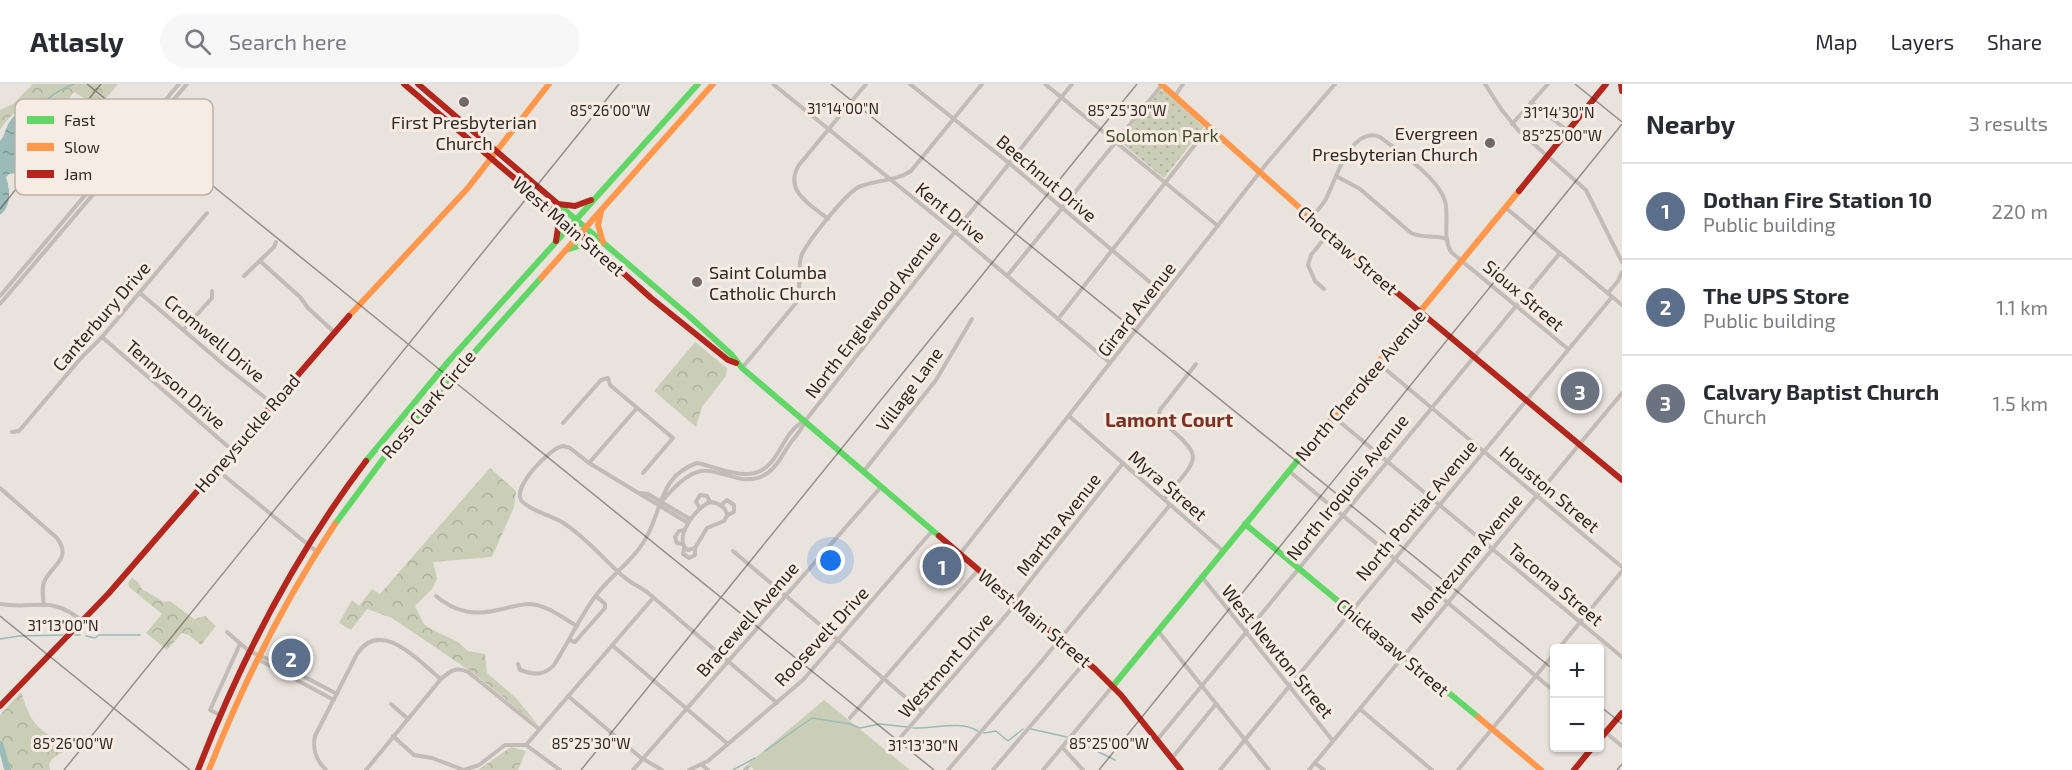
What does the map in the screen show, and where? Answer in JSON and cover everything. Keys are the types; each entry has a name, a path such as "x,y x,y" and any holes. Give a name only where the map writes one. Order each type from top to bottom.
{"main road":[{"name":"West Main Street","path":"404,84 686,326 728,360 740,366 1086,661 1113,686 1181,770"},
{"name":"West Main Street","path":"418,84 586,227 732,355 740,366"},
{"name":"Honeysuckle Road","path":"0,706 83,622 334,332 461,195 549,84"},
{"name":"Ross Clark Circle","path":"209,770 258,656 316,552 384,454 470,354 713,84"},
{"name":"North Cherokee Avenue","path":"1113,686 1606,84"},
{"path":"1621,84 1622,91"},
{"name":"Choctaw Street","path":"1161,85 1420,313 1622,480"},
{"name":"Ross Clark Circle","path":"198,770 249,651 308,545 376,448 470,338 696,86"},
{"path":"691,110 689,103 696,86"},
{"path":"679,105 682,111 680,123"},
{"path":"558,204 574,206 595,198"},
{"path":"601,210 598,225 603,242"},
{"path":"552,211 558,228 556,242"},
{"path":"565,250 582,245 595,247"},
{"path":"470,338 470,354"},
{"path":"462,348 464,353 462,363"},
{"name":"Chickasaw Street","path":"1245,524 1540,770"},
{"path":"1604,729 1622,712"},
{"path":"1574,770 1589,752"}],"street":[{"path":"166,99 179,84"},
{"path":"174,99 187,84"},
{"name":"Kent Drive","path":"774,84 954,231 1110,363"},
{"path":"828,219 800,197 794,183 797,168 866,84"},
{"name":"Beechnut Drive","path":"910,84 1009,163 1164,294"},
{"path":"740,366 796,303 800,289 799,265 805,248 852,191 863,185 905,175 913,169 982,84"},
{"path":"1045,84 1218,226"},
{"name":"North Englewood Avenue","path":"805,421 1072,84"},
{"path":"1174,96 1183,84"},
{"name":"Girard Avenue","path":"960,554 1260,173 1335,84"},
{"path":"1485,84 1512,124 1578,181 1589,195 1622,262"},
{"path":"1512,124 1548,84"},
{"path":"1007,276 1161,85"},
{"path":"1531,102 1568,132"},
{"path":"1058,319 1209,127"},
{"path":"1311,218 1324,201 1346,156 1360,139 1372,135 1380,137 1440,189 1446,206 1447,239 1436,235 1411,234 1360,189 1336,177"},
{"path":"0,296 85,195"},
{"path":"0,304 93,195"},
{"path":"1506,208 1622,305"},
{"name":"Canterbury Drive","path":"12,432 19,431 207,213"},
{"path":"1324,289 1315,281 1308,265 1311,255 1329,234"},
{"name":"Sioux Street","path":"1447,239 1451,252 1568,350"},
{"path":"244,276 274,247 276,242"},
{"name":"North Iroquois Avenue","path":"1157,740 1560,253"},
{"path":"260,261 334,332"},
{"name":"North Pontiac Avenue","path":"1220,770 1568,350 1610,295 1622,272"},
{"path":"183,330 212,297 212,291"},
{"name":"Cromwell Drive","path":"140,293 272,404"},
{"name":"Village Lane","path":"864,471 936,380 972,319"},
{"name":"Tennyson Drive","path":"102,337 232,450"},
{"name":"Houston Street","path":"1378,363 1622,569"},
{"path":"1164,499 1194,458 1191,448 1158,418 1160,410 1196,364"},
{"path":"563,423 601,380 608,378 610,385 673,438 643,473"},
{"name":"Montezuma Avenue","path":"1309,770 1622,393"},
{"path":"589,463 637,408"},
{"name":"Myra Street","path":"1069,416 1223,551"},
{"name":"Tacoma Street","path":"1334,417 1622,657"},
{"path":"660,504 676,486 702,471 745,479 763,476 781,461 789,445 802,430 805,421"},
{"path":"518,664 520,670 529,673 544,672 554,665 596,596 644,542 669,482 693,464 745,474 761,471 773,462 797,425 805,421"},
{"path":"689,521 589,463 570,448 563,446 551,452 524,482 519,495 527,506 554,517 579,534 617,571 653,598 777,703"},
{"name":"Martha Avenue","path":"1016,601 1123,464"},
{"path":"216,469 316,552"},
{"path":"1289,471 1550,688"},
{"name":"Bracewell Avenue","path":"633,770 882,486"},
{"path":"0,488 52,533 62,546 61,559 44,584 44,605"},
{"path":"700,508 696,502 700,495 707,496 710,502"},
{"path":"683,546 683,555 689,558 695,555 695,548 707,528 724,521 727,515 734,512 734,505 727,500 721,505"},
{"path":"695,548 689,550 677,543 675,537 678,532 685,530 700,508 710,502 721,505 727,511 727,515"},
{"path":"948,770 1170,505"},
{"name":"Roosevelt Drive","path":"689,770 702,765 803,680 933,530"},
{"path":"733,551 923,712"},
{"path":"850,718 978,569"},
{"path":"1562,644 1622,569"},
{"name":"West Newton Street","path":"1202,577 1333,741"},
{"path":"436,596 452,607 471,613 487,613 524,604 540,606 577,626"},
{"path":"569,640 575,642 605,608 605,604 596,596"},
{"path":"526,745 653,598"},
{"name":"Westmont Drive","path":"894,745 1016,601"},
{"path":"0,604 61,607 83,622"},
{"path":"1158,631 1269,770"},
{"path":"227,632 249,651 284,666 337,694"},
{"path":"326,770 315,755 314,740 360,651 368,642 380,639 396,644 441,680"},
{"path":"220,715 210,710 240,644"},
{"path":"612,645 728,744"},
{"path":"258,656 261,661 334,699"},
{"path":"1458,770 1550,659"},
{"path":"993,770 1086,661"},
{"path":"366,770 441,680 453,670 460,669 468,672 539,729"},
{"path":"1043,770 1113,686"},
{"path":"567,696 642,759 662,770"},
{"path":"391,704 408,719"},
{"path":"1172,758 1216,704"},
{"path":"1360,709 1432,770"},
{"path":"1604,732 1622,746"},
{"path":"393,736 414,755 428,757 449,768 464,770 475,767 508,744 526,745 560,770"},
{"path":"1062,747 1083,770"},
{"path":"1315,763 1324,770"},
{"path":"702,765 708,770"}],"green space":[{"path":"33,84 118,84 106,99 86,99 74,92 69,99 18,99"},
{"name":"Solomon Park","path":"1161,90 1164,90 1204,127 1164,178 1119,141"},
{"path":"15,102 15,113 0,130 0,110"},
{"path":"695,342 727,368 726,376 702,407 696,427 654,391"},
{"path":"490,468 516,491 514,507 492,557 433,562 437,578 433,588 415,606 424,624 431,629 458,642 468,651 485,654 487,673 516,698 538,725 473,673 392,618 367,609 351,630 339,623 352,600 359,606 372,589 380,594"},
{"path":"132,578 142,589 164,602 170,601 194,619 205,616 216,626 201,645 189,635 182,633 167,650 146,633 162,614 129,587 128,583"},
{"path":"21,692 34,722 60,742 63,752 53,758 49,764 50,770 4,770 0,752 0,715"},
{"path":"824,700 910,770 754,770 748,764"},
{"path":"511,747 526,751 518,770 478,770"}],"water":[{"path":"15,116 15,173 6,177 8,202 0,215 0,141"}],"waterway":[{"path":"48,99 74,84"},
{"path":"0,639 63,635"},
{"path":"75,635 80,635"},
{"path":"86,636 95,638 99,635 140,635"},
{"path":"765,751 812,718 850,724 860,728 880,724 907,727"},
{"path":"913,728 955,725 978,731"},
{"path":"984,733 996,731 1008,741 1023,729"},
{"path":"1031,729 1067,737"},
{"path":"1072,739 1115,760"},
{"path":"0,744 8,770"},
{"path":"733,770 755,758"}],"traffic: fast":[{"path":"366,461 448,362 698,84"},
{"path":"559,205 689,316 732,355 742,368 939,536"},
{"path":"566,250 582,245 595,247"},
{"path":"335,524 403,432 541,278"},
{"path":"1113,686 1330,421"},
{"path":"1245,524 1478,717"}],"traffic: slow":[{"path":"349,316 467,189 549,84"},
{"path":"541,278 713,84"},
{"path":"1161,84 1365,266"},
{"path":"1330,421 1519,191"},
{"path":"601,212 598,225 603,242"},
{"path":"209,770 266,643 316,553 335,524"},
{"path":"1478,717 1541,770"}],"traffic: jam":[{"path":"404,84 580,234"},
{"path":"418,84 558,204 575,206 591,200"},
{"path":"1519,191 1606,84"},
{"path":"1621,84 1622,91"},
{"path":"554,215 558,228 556,241"},
{"path":"580,234 651,298 728,360 736,363"},
{"path":"1365,266 1622,480"},
{"path":"0,706 109,593 349,316"},
{"path":"198,770 232,688 271,610 315,534 366,461"},
{"path":"939,536 1095,669 1121,695 1181,770"},
{"path":"1604,734 1622,713"},
{"path":"1574,770 1589,752"}],"place":[{"name":"First Presbyterian Church","path":"464,102"},
{"name":"Evergreen Presbyterian Church","path":"1490,143"},
{"name":"Saint Columba Catholic Church","path":"697,282"},
{"name":"Calvary Baptist Church","path":"1580,391"},
{"name":"Dothan Fire Station 10","path":"942,566"},
{"name":"The UPS Store","path":"291,658"}],"district":[{"name":"Lamont Court","path":"1169,419"}]}
